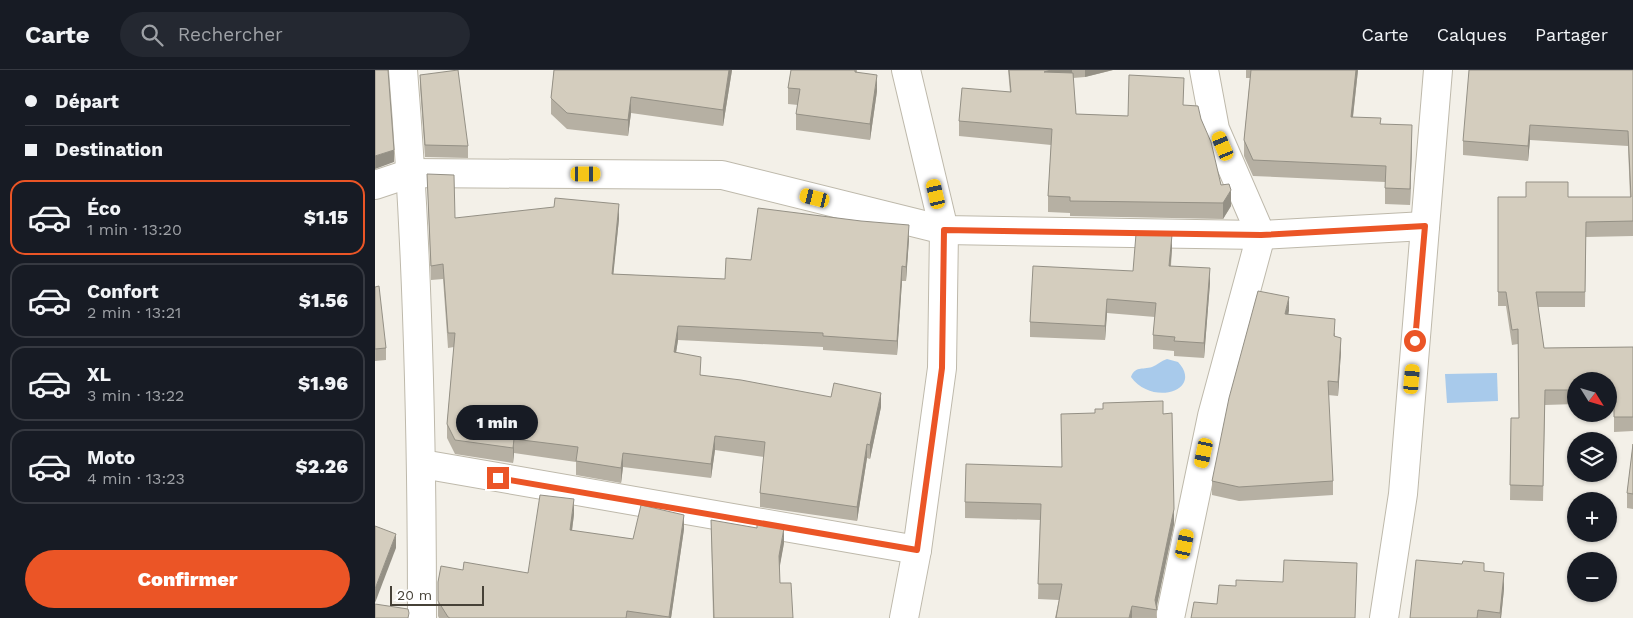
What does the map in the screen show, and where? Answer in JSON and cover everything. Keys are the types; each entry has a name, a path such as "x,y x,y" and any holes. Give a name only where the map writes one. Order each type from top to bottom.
{"street":[{"path":"403,70 411,173 422,464 422,618"},
{"path":"905,618 917,550 942,368 944,230 906,70"},
{"path":"1170,618 1211,416 1261,235 1215,129 1204,70"},
{"path":"1384,618 1403,494 1438,70"},
{"path":"375,186 411,173 722,176 944,230 1261,235 1425,226"},
{"path":"422,464 917,550"}],"water":[{"path":"1167,359 1178,362 1184,372 1185,380 1180,387 1173,391 1162,393 1151,391 1140,386 1131,377 1137,370 1152,367"},
{"path":"1497,373 1498,401 1447,403 1445,374"}],"building":[{"path":"375,70 388,70 394,150 375,156"},
{"path":"458,70 468,146 425,145 420,75"},
{"path":"554,70 729,70 723,110 631,97 628,120 567,113 551,98"},
{"path":"791,70 855,70 855,72 877,75 870,124 796,114 800,89 788,88"},
{"path":"1009,70 1051,70 1044,72 1073,73 1076,114 1128,116 1129,75 1184,78 1183,105 1198,106 1201,119 1211,142 1221,185 1229,184 1231,190 1223,203 1070,201 1070,197 1048,196 1052,129 959,121 962,88 1011,92"},
{"path":"1251,70 1356,70 1351,117 1381,118 1380,124 1412,125 1410,189 1385,188 1386,166 1253,160 1244,140"},
{"path":"1469,70 1633,70 1633,221 1586,222 1585,292 1536,292 1544,348 1633,347 1633,417 1617,417 1617,372 1567,372 1567,390 1545,390 1543,486 1510,485 1511,418 1519,418 1518,329 1512,330 1506,292 1498,292 1498,197 1526,197 1526,182 1568,182 1568,197 1631,197 1628,131 1530,125 1528,146 1463,141"},
{"path":"427,174 454,175 455,218 554,207 555,198 619,204 612,274 725,279 726,258 751,260 758,208 909,225 906,267 902,266 897,341 823,336 823,333 678,326 674,352 701,357 700,375 741,380 831,397 834,383 881,393 870,445 867,444 857,507 760,493 765,442 715,436 711,464 623,453 621,468 576,461 578,447 514,439 513,448 455,440 447,424 455,333 448,333 443,264 431,266"},
{"path":"1136,234 1172,235 1169,266 1210,268 1204,343 1174,341 1175,337 1153,335 1156,303 1107,299 1105,326 1030,322 1033,266 1133,271"},
{"path":"379,286 386,348 375,349 375,287"},
{"path":"1258,291 1289,297 1285,314 1335,319 1334,336 1341,338 1338,382 1328,381 1333,481 1239,487 1212,481 1229,398"},
{"path":"1163,401 1163,414 1172,413 1174,509 1155,600 1157,610 1132,606 1129,618 1056,618 1062,584 1038,584 1041,504 965,502 966,464 1062,467 1061,414 1095,413 1095,409 1103,409 1103,403"},
{"path":"1633,444 1633,494 1627,493"},
{"path":"540,495 574,499 570,530 633,539 641,505 684,515 669,617 627,611 626,618 448,617 438,601 438,582 441,566 463,570 464,562 528,573"},
{"path":"711,520 757,528 757,523 784,528 779,556 780,583 791,583 793,618 714,618"},
{"path":"375,526 396,534 375,589"},
{"path":"1284,560 1357,563 1355,618 1191,618 1194,602 1217,604 1219,585 1236,586 1236,580 1283,582"},
{"path":"1416,560 1462,564 1463,561 1484,563 1484,571 1504,573 1500,613 1478,610 1477,618 1410,618"},
{"path":"375,604 408,609 408,618 375,618"}],"route":[{"path":"498,478 917,550 942,368 944,230 1261,235 1425,226 1415,341"}]}
